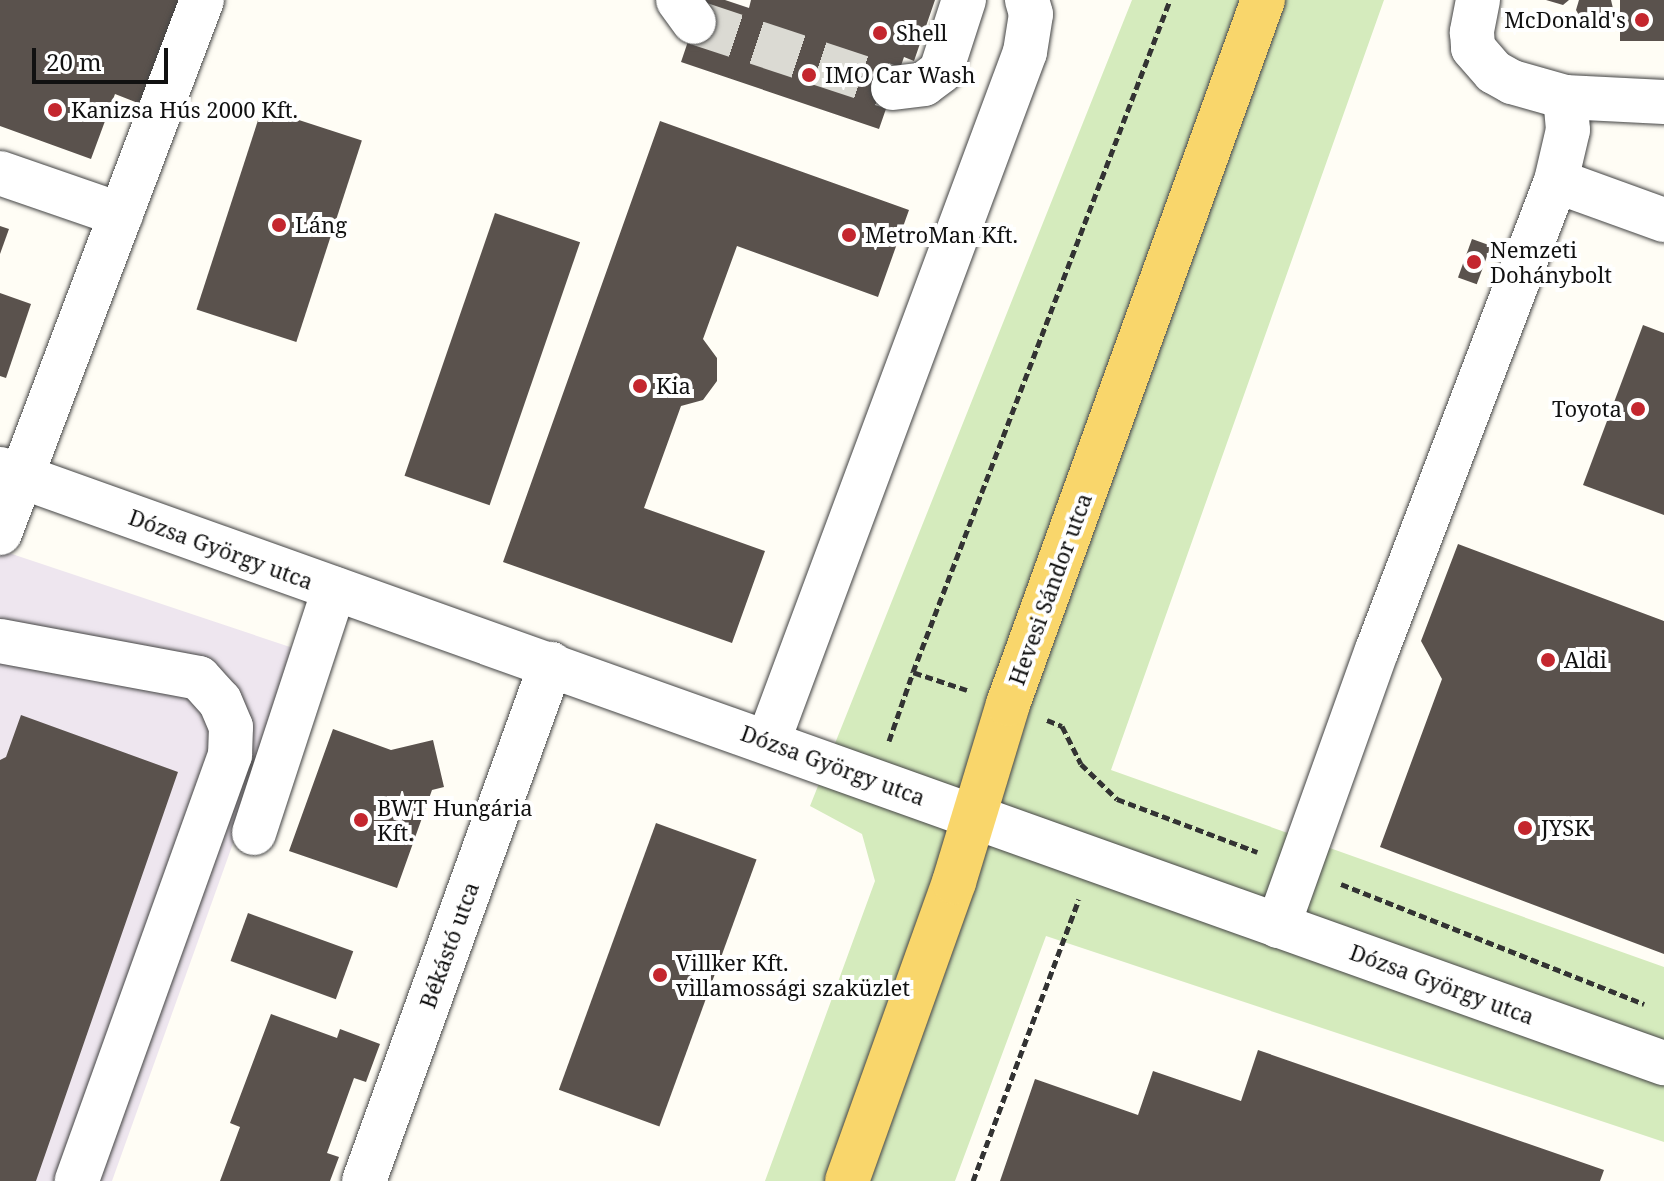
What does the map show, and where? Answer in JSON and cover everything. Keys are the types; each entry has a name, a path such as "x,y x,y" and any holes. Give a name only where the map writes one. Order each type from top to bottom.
{"main road":[{"name":"Hevesi Sándor utca","path":"847,1181 954,882 1008,704 1263,0"}],"street":[{"path":"0,533 11,473 121,215 202,0"},
{"path":"893,88 924,84 941,71 964,0"},
{"path":"768,742 1025,52 1031,14 1027,0"},
{"path":"1478,0 1472,32 1473,48 1480,59 1512,82 1565,97 1664,102"},
{"path":"1278,926 1297,866 1556,181 1568,130 1565,97"},
{"path":"0,173 121,215"},
{"path":"1556,181 1664,220"},
{"name":"Dózsa György utca","path":"11,473 1664,1063"},
{"path":"254,833 315,656 334,589"},
{"path":"0,641 199,678 220,701 231,727 230,755 77,1181"},
{"name":"Békástó utca","path":"364,1181 551,664"}],"path":[{"path":"876,780 913,672 1170,0"},
{"path":"913,672 1062,726 1081,764 1117,799 1297,866 1649,1006"},
{"path":"973,1181 1093,861"}],"shaded area":[{"path":"0,550 302,651 112,1181 0,1181"}],"green space":[{"path":"1132,0 1384,0 1111,770 1664,967 1664,1142 1046,936 955,1181 765,1181 875,881 862,834 810,806"}],"building":[{"path":"0,0 182,0 143,105 115,94 91,159 0,126"},
{"name":"IMO Car Wash","path":"702,0 725,0 749,8 751,0 935,0 914,61 904,57 879,129 681,62"},
{"path":"1546,0 1569,0 1563,5"},
{"path":"1579,0 1611,0 1615,17 1603,28 1585,26 1576,10"},
{"name":"McDonald's","path":"1620,0 1664,0 1664,41 1620,41"},
{"name":"Láng","path":"262,108 362,140 296,342 196,310"},
{"name":"Kia","path":"660,121 909,210 878,297 737,246 703,339 717,358 717,381 703,400 681,406 644,508 765,551 732,643 503,562"},
{"path":"495,213 580,242 490,505 404,476"},
{"path":"0,226 9,229 0,254"},
{"name":"Nemzeti Dohánybolt","path":"1472,239 1491,246 1477,284 1458,278"},
{"path":"0,293 31,304 6,378 0,376"},
{"name":"Toyota","path":"1643,325 1664,333 1664,515 1583,485"},
{"path":"1458,544 1664,621 1664,954 1380,847 1442,679 1421,641"},
{"path":"21,715 178,772 36,1181 0,1181 0,760 6,757"},
{"name":"BWT Hungária Kft.","path":"333,729 391,750 433,740 444,787 432,790 397,888 289,851"},
{"name":"Villker Kft. villamossági szaküzlet","path":"656,823 757,860 659,1126 559,1090"},
{"path":"248,913 353,951 336,999 231,961"},
{"path":"271,1014 337,1038 340,1029 380,1044 366,1082 354,1078 327,1153 339,1157 330,1181 220,1181 240,1127 230,1123"},
{"path":"1258,1050 1604,1170 1600,1181 1000,1181 1035,1079 1138,1115 1153,1071 1241,1101"}],"tunnel":[{"path":"694,22 893,88"}],"place":[{"name":"McDonald's","path":"1642,20"},
{"name":"Shell","path":"880,33"},
{"name":"IMO Car Wash","path":"809,75"},
{"name":"Kanizsa Hús 2000 Kft.","path":"55,110"},
{"name":"Láng","path":"279,225"},
{"name":"MetroMan Kft.","path":"849,235"},
{"name":"Nemzeti Dohánybolt","path":"1474,262"},
{"name":"Kia","path":"640,386"},
{"name":"Toyota","path":"1638,409"},
{"name":"Aldi","path":"1548,660"},
{"name":"BWT Hungária Kft.","path":"361,820"},
{"name":"JYSK","path":"1525,828"},
{"name":"Villker Kft. villamossági szaküzlet","path":"660,975"}]}
